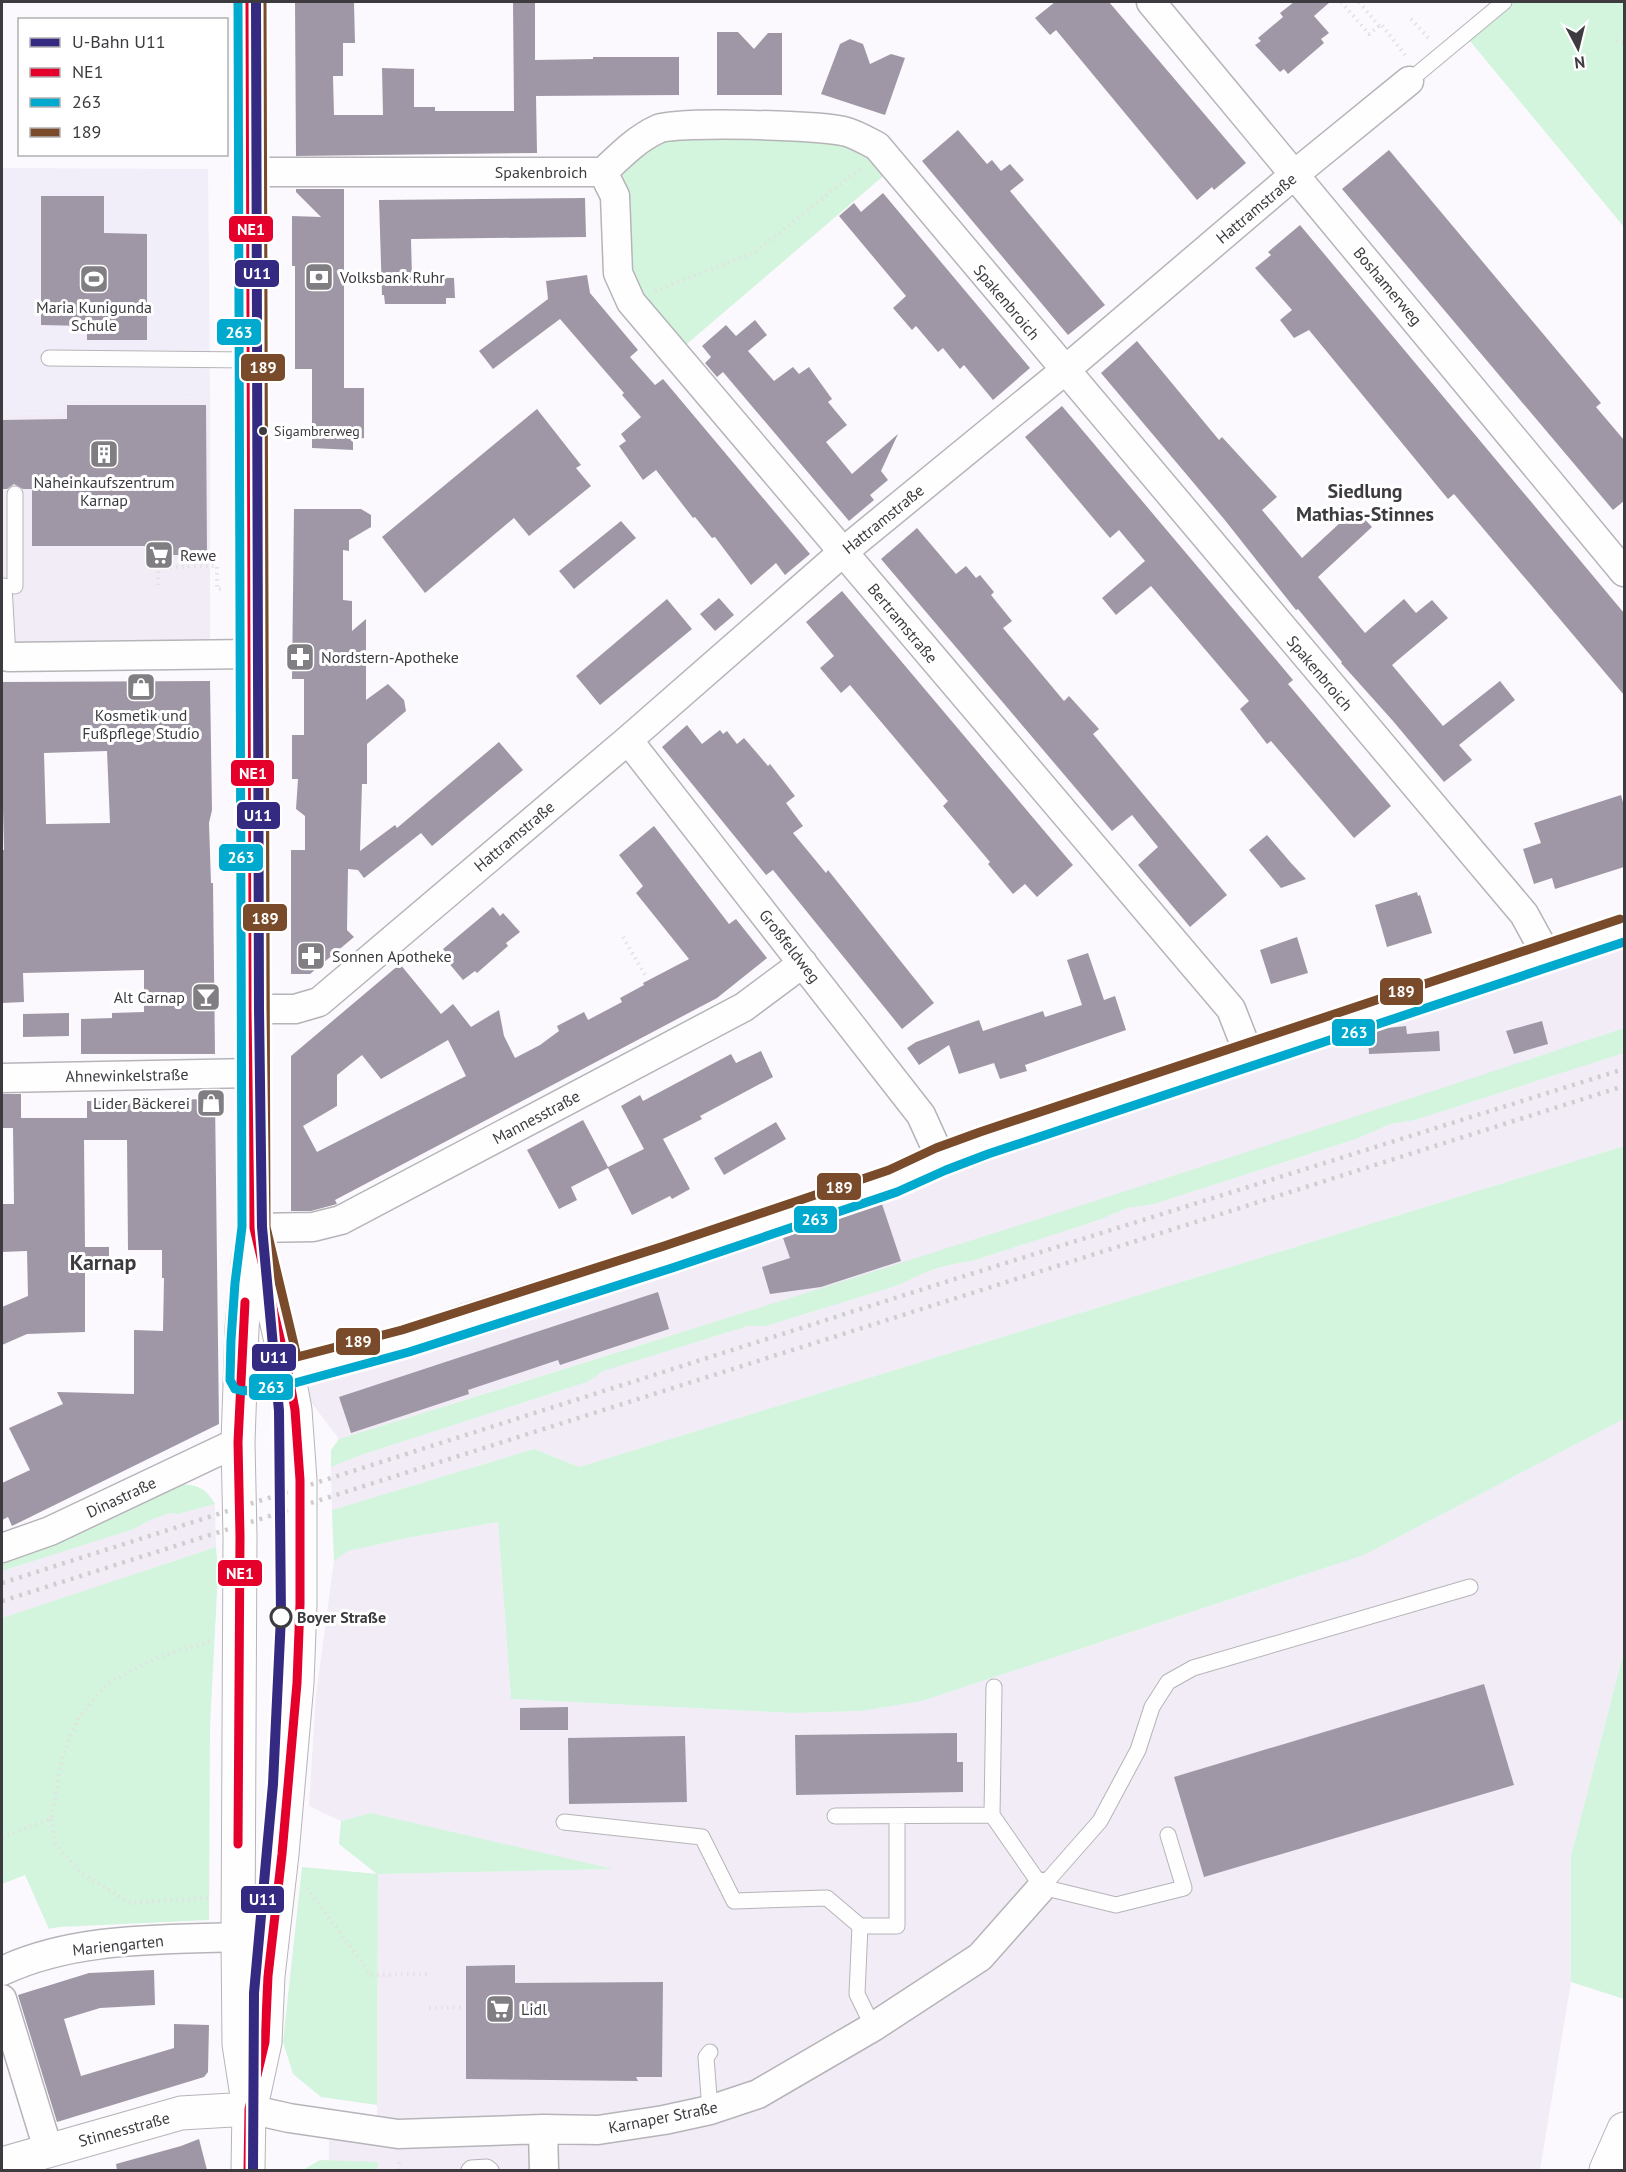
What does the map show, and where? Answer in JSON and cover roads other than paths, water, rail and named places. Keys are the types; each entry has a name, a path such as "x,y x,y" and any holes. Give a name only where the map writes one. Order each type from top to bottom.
{"main road":[{"path":"248,2170 249,2109 239,2044 238,1442 243,1317 254,1228 250,2"},
{"path":"242,1379 288,1372 405,1341 668,1257 893,1181 941,1159 1624,930"},
{"path":"249,2109 265,2042 268,1976 282,1854 297,1683 300,1604 300,1480 295,1410 254,1228"},
{"name":"Stinnesstraße","path":"2,2164 181,2113 249,2109"},
{"path":"1606,2170 1624,2129"}],"street":[{"name":"Boshamerweg","path":"1151,2 1624,572"},
{"name":"Hattramstraße","path":"253,1009 296,1009 319,1002 628,740 843,552 1064,371 1295,174 1414,77"},
{"name":"Spakenbroich","path":"250,172 603,172 635,142 660,128 687,126 814,127 846,132 877,146 1064,371 1524,914 1547,956"},
{"name":"Bertramstraße","path":"603,172 615,196 618,273 631,302 1232,1009 1249,1055"},
{"path":"5,658 252,654"},
{"name":"Großfeldweg","path":"628,740 921,1115 941,1159"},
{"name":"Mannesstraße","path":"254,1228 313,1227 341,1220 744,1007 803,963"},
{"name":"Ahnewinkelstraße","path":"2,1078 253,1073"},
{"name":"Dinastraße","path":"2,1548 50,1531 238,1442"},
{"name":"Karnaper Straße","path":"249,2109 288,2118 398,2134 543,2129 598,2130 664,2121 710,2110 759,2094 873,2027 980,1957 1042,1887"},
{"name":"Mariengarten","path":"2,1971 26,1960 82,1945 238,1936"},
{"path":"2,1999 48,2150"},
{"path":"543,2129 544,2170"}],"lane":[{"name":"Hattramstraße","path":"1414,77 1504,2"},
{"path":"49,358 250,360"},
{"path":"5,658 15,494"},
{"path":"1042,1887 1100,1821 1138,1750 1152,1707 1168,1682 1193,1668 1470,1587"},
{"path":"994,1687 992,1815 1042,1887 1116,1905 1184,1888 1168,1835"},
{"path":"835,1816 992,1815"},
{"path":"564,1822 702,1837 734,1901 827,1898 860,1926 897,1926 897,1816"},
{"path":"860,1926 857,1994 873,2027"},
{"path":"710,2052 706,2057 710,2110"},
{"path":"469,2170 487,2167 491,2170"}],"railway":[{"path":"2,1583 939,1284 1624,1069"},
{"path":"2,1601 1624,1086"}],"metro line":[{"name":"U11","path":"253,2170 254,1993 273,1784 281,1616 279,1411 262,1227 259,1009 256,2"}],"place":[{"name":"Volksbank Ruhr","path":"319,277"},
{"name":"Maria Kunigunda Schule","path":"94,279"},
{"name":"Sigambrerweg","path":"263,431"},
{"name":"Naheinkaufszentrum Karnap","path":"104,454"},
{"name":"Rewe","path":"159,555"},
{"name":"Nordstern-Apotheke","path":"300,657"},
{"name":"Kosmetik und Fußpflege Studio","path":"141,687"},
{"name":"Sonnen Apotheke","path":"311,956"},
{"name":"Alt Carnap","path":"206,997"},
{"name":"Lider Bäckerei","path":"211,1103"},
{"name":"Boyer Straße","path":"281,1617"},
{"name":"Lidl","path":"500,2009"}],"district":[{"name":"Siedlung Mathias-Stinnes","path":"1365,502"},
{"name":"Karnap","path":"103,1262"}]}
